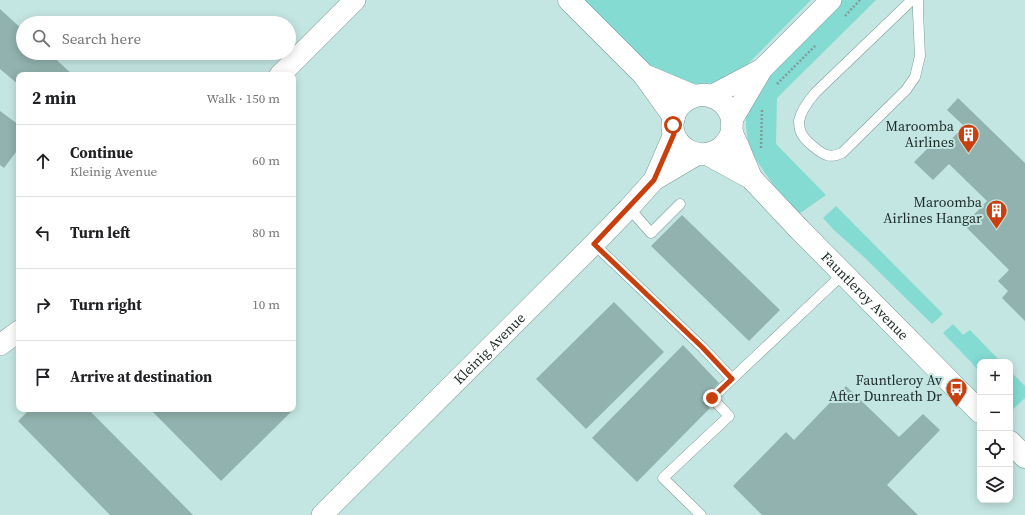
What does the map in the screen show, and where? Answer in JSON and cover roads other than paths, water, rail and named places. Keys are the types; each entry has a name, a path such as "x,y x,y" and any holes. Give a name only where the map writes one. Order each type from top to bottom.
{"main road":[{"path":"569,0 644,75 674,126 681,146 689,151 702,154 716,151 724,146 729,138 732,126 729,111 723,104 717,99 702,96 644,75"},
{"path":"674,126 677,110 682,104 702,96"},
{"name":"Fauntleroy Avenue","path":"732,126 751,178"},
{"name":"Fauntleroy Avenue","path":"702,154 751,178 843,274 977,409"},
{"path":"1013,445 1025,457"}],"street":[{"path":"296,59 355,0"},
{"path":"732,126 762,69 831,0"},
{"path":"283,72 295,60"},
{"path":"702,96 762,69"},
{"name":"Kleinig Avenue","path":"654,180 674,126"},
{"name":"Kleinig Avenue","path":"322,515 594,244 654,180 702,154"},
{"path":"0,345 16,333"}],"lane":[{"path":"912,0 816,92 806,104 799,122 800,130 803,136 822,154 828,156 842,153 906,90 915,77 920,56 918,0"},
{"path":"628,208 650,233 680,204"},
{"path":"594,244 703,348 732,379"},
{"path":"701,515 663,478 729,416 712,398 843,274"}],"place":[{"name":"Maroomba Airlines","path":"969,154"},
{"name":"Maroomba Airlines Hangar","path":"997,230"},
{"name":"Fauntleroy Av After Dunreath Dr","path":"957,408"}]}
